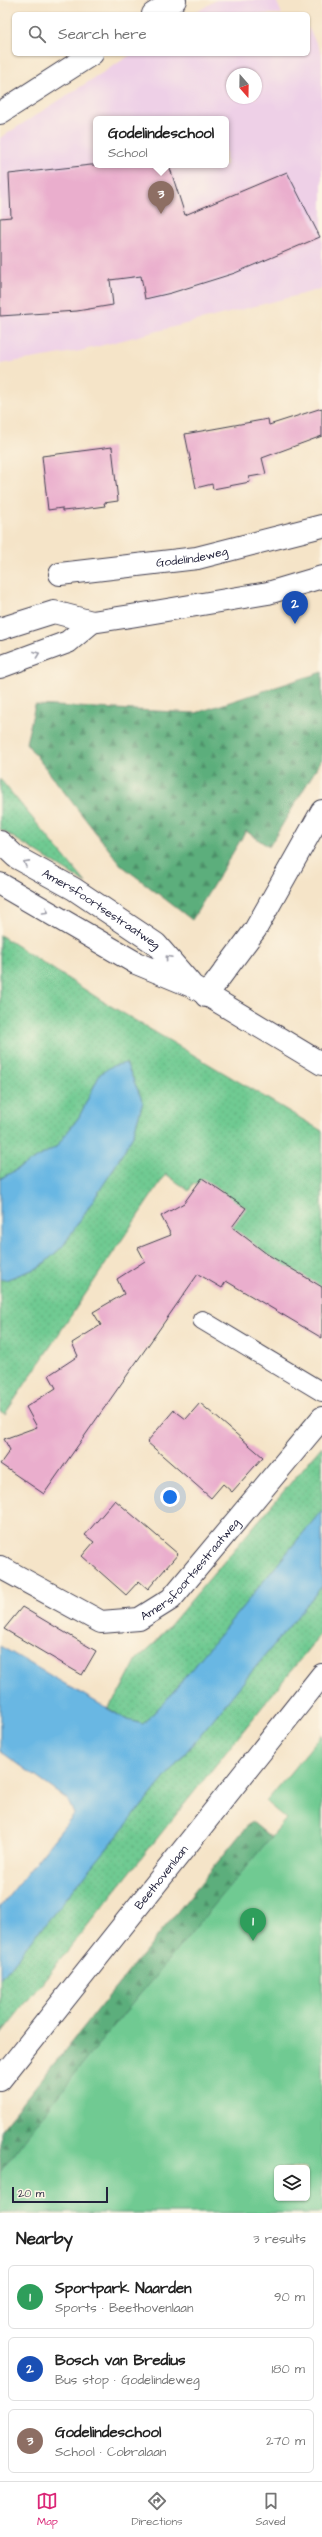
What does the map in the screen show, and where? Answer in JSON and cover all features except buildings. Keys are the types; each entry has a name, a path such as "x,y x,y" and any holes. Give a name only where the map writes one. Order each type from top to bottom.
{"street":[{"path":"156,12 175,0"},
{"path":"0,113 89,56"},
{"name":"Godelindeweg","path":"60,574 197,558 322,526"},
{"path":"0,629 54,612 92,622 268,593 322,577"},
{"path":"0,667 68,642 92,622"},
{"path":"200,991 255,930 322,811"},
{"name":"Amersfoortsestraatweg","path":"0,842 16,857 74,889 156,944 200,991"},
{"name":"Amersfoortsestraatweg","path":"0,884 136,963 200,991 322,1064"},
{"name":"Amersfoortsestraatweg","path":"0,1567 101,1622 139,1619 170,1599 322,1418"},
{"name":"Beethovenlaan","path":"0,2080 322,1675"}],"lane":[{"path":"202,1320 322,1392"}],"shaded area":[{"path":"216,0 276,0 281,12 197,12"},
{"path":"310,31 322,54 322,289 80,351 0,364 0,138 129,56 310,56"}],"green space":[{"path":"322,672 322,759 269,847 246,831 192,920 121,865 26,743 35,705 196,713"},
{"path":"0,779 86,883 0,829"},
{"path":"0,935 104,1002 322,1131 322,1290 221,1234 237,1204 193,1183 189,1191 166,1174 5,1414 0,1411 0,1279 5,1280 40,1267 63,1246 111,1173 133,1135 143,1102 126,1063 100,1074 79,1117 56,1147 0,1179"},
{"path":"322,1446 322,1510 167,1699 143,1724 127,1720 108,1708 121,1690 137,1659 155,1643"},
{"path":"322,1586 322,1632 0,2035 0,1979"},
{"path":"322,1734 322,2213 0,2213 0,2172 87,2058 286,1819 266,1802"},
{"path":"251,1821 279,1844 0,2189 0,2130"}],"water":[{"path":"126,1063 143,1102 133,1135 111,1173 63,1246 40,1267 5,1280 0,1279 0,1179 56,1147 79,1117 100,1074 112,1066"},
{"path":"322,1510 322,1586 0,1979 0,1907 74,1814 67,1799 0,1751 0,1646 127,1720 143,1724 167,1699"}],"place":[{"name":"Godelindeschool","path":"161,214"},
{"name":"Bosch van Bredius","path":"295,624"},
{"name":"Sportpark Naarden","path":"253,1941"}]}
